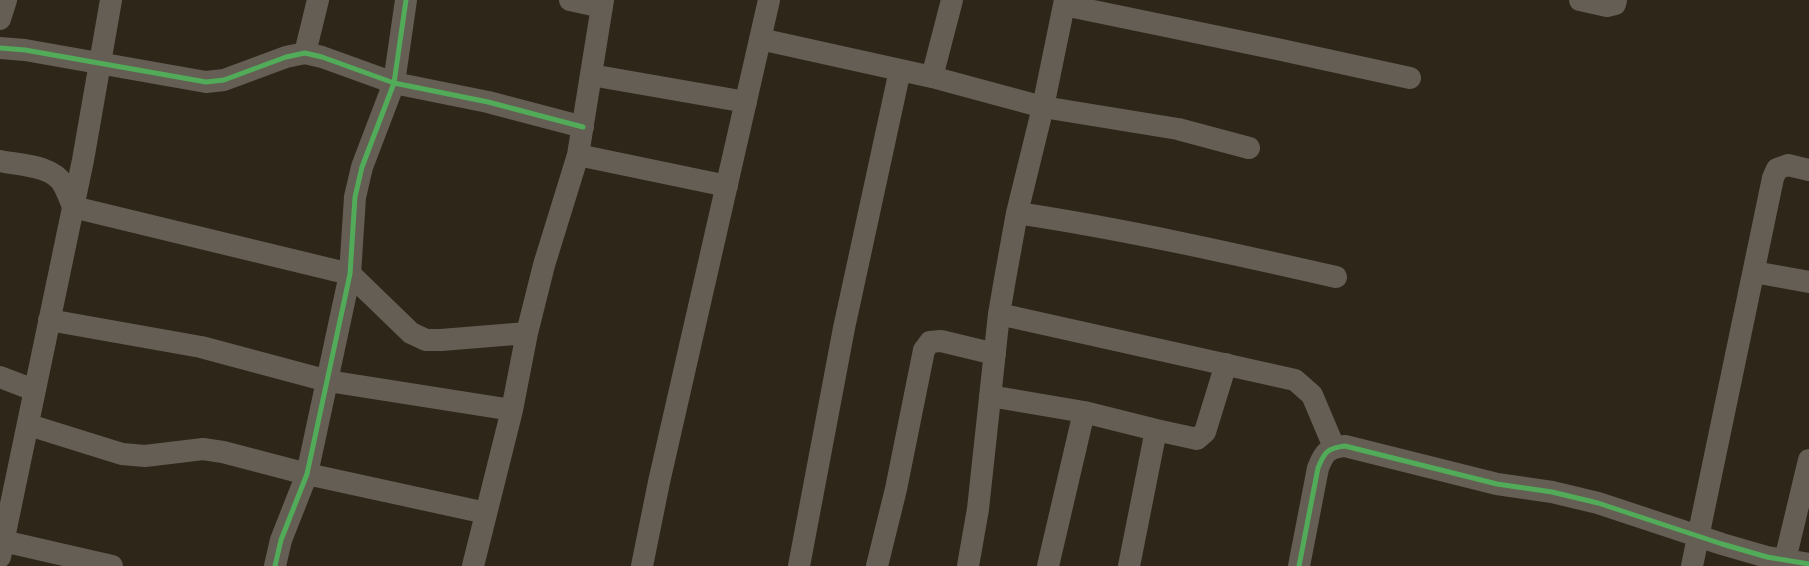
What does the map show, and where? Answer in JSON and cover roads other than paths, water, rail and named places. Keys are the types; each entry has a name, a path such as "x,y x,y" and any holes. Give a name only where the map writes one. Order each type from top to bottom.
{"street":[{"path":"0,19 6,0"},
{"path":"111,0 73,207 34,390 29,426 2,549 112,566"},
{"path":"304,53 318,0"},
{"path":"275,566 281,540 307,474 350,274 355,197 362,167 394,83 406,0"},
{"path":"473,566 512,410 527,333 544,265 578,156 583,127 603,3 570,0"},
{"path":"642,566 659,482 769,0"},
{"path":"932,77 952,0"},
{"path":"1580,0 1607,6 1615,4 1616,0"},
{"path":"968,566 978,509 999,314 1017,213 1043,107 1064,2 1410,78"},
{"path":"760,39 932,77 1043,107 1178,129 1249,148"},
{"path":"0,48 25,50 206,82 224,80 286,57 304,53 322,57 394,83 488,102 583,127"},
{"path":"799,566 844,328 900,70"},
{"path":"591,75 746,102"},
{"path":"578,156 727,186"},
{"path":"0,161 44,170 56,175 63,183 73,207"},
{"path":"1692,566 1773,178 1777,169 1788,164 1809,170"},
{"path":"73,207 350,274 412,333 426,340 527,333"},
{"path":"1017,213 1085,223 1336,277"},
{"path":"1754,272 1809,282"},
{"path":"999,314 1295,380 1312,395 1334,447"},
{"path":"49,320 201,347 328,381 512,410"},
{"path":"877,566 896,489 924,350 930,342 941,341 995,354"},
{"path":"990,396 1084,412 1197,439 1205,432 1226,364"},
{"path":"0,377 34,390"},
{"path":"1048,566 1084,412"},
{"path":"29,426 122,454 145,456 203,449 223,452 307,474 486,513"},
{"path":"1129,566 1156,430"},
{"path":"1299,566 1318,468 1324,454 1334,447 1344,446 1497,484 1552,492 1598,503 1767,557 1809,564"},
{"path":"1785,560 1809,460"}]}
